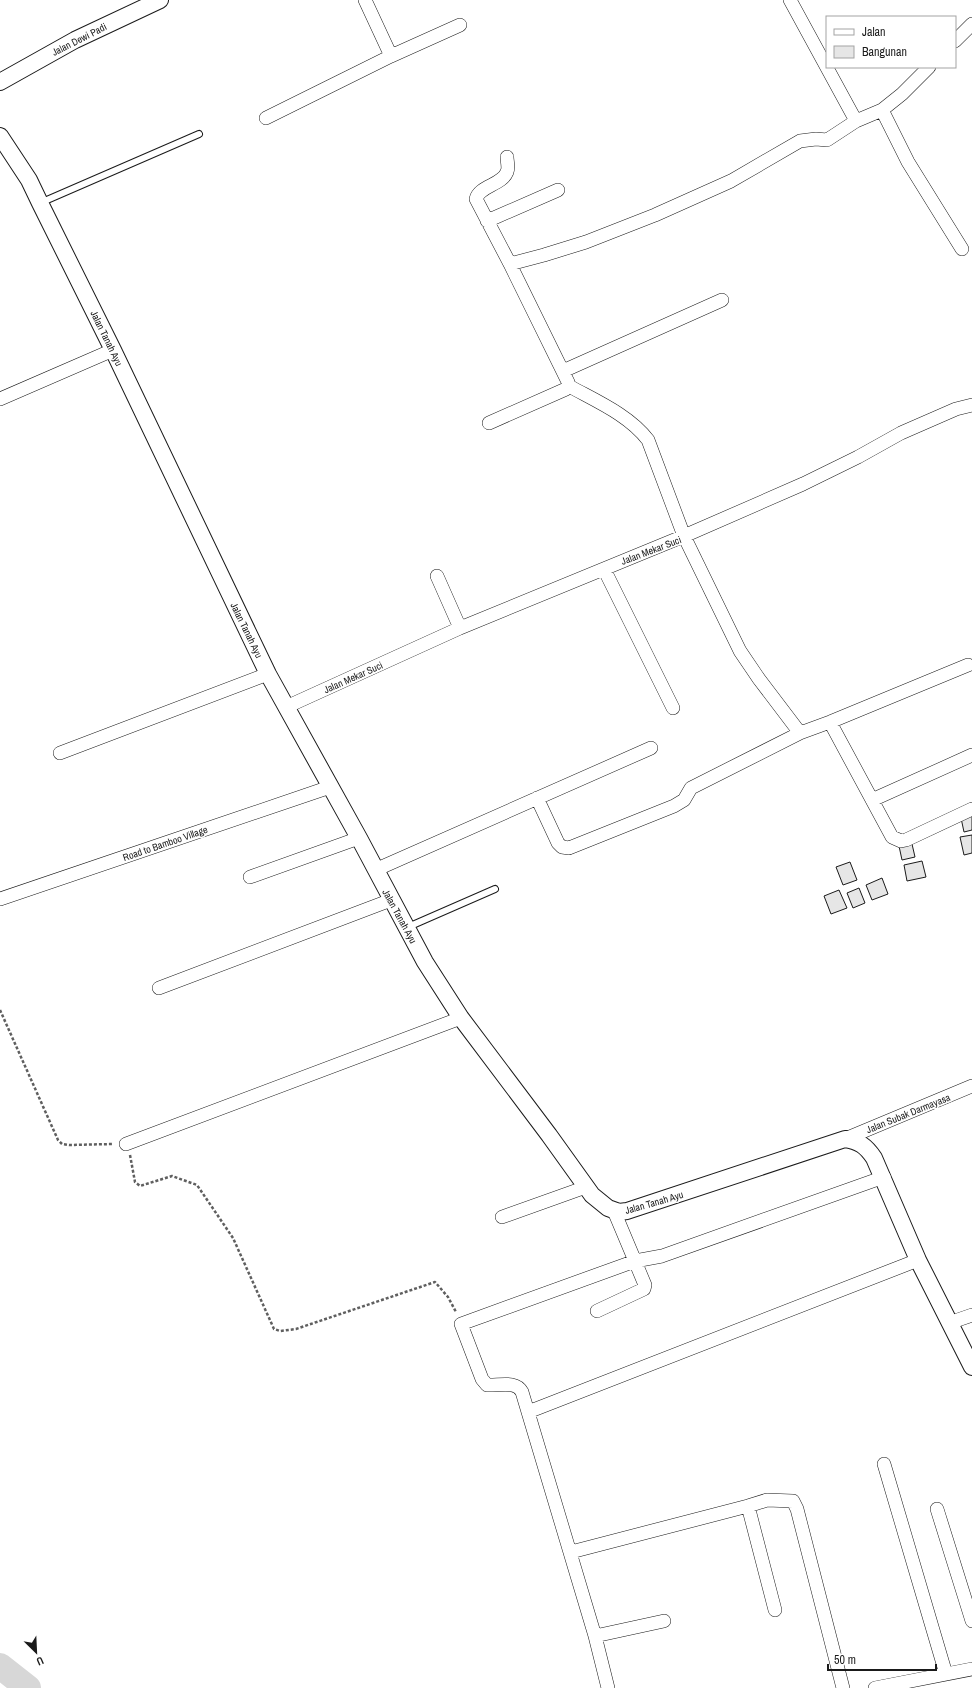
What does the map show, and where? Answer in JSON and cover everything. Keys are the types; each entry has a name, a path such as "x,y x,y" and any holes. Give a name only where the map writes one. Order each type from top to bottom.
{"street":[{"name":"Jalan Dewi Padi","path":"0,82 76,40 160,0"},
{"path":"365,0 391,56"},
{"path":"790,0 826,66"},
{"path":"266,118 391,56 460,25"},
{"path":"956,40 970,30"},
{"path":"827,68 856,121"},
{"path":"510,264 586,242 655,215 731,181 800,141 827,140 856,121 882,110 902,94 928,68"},
{"path":"882,110 908,162 962,249"},
{"name":"Jalan Tanah Ayu","path":"0,136 25,175 40,203 113,350 268,674 359,838 406,928 425,962 461,1018 549,1134 586,1187 601,1203 614,1211 627,1211 640,1208 845,1139"},
{"path":"507,156 507,172 503,178 477,196 477,202 510,264 569,386 618,414 639,429 648,440 684,536 803,484 858,457 901,433 956,409 972,405"},
{"path":"487,221 558,190"},
{"path":"563,371 722,300"},
{"path":"0,399 113,350"},
{"path":"489,423 566,389 569,386"},
{"name":"Jalan Mekar Suci","path":"286,707 460,628 684,536 740,651 759,679 800,733"},
{"path":"604,569 674,708"},
{"path":"437,576 460,628"},
{"path":"538,798 558,843 569,848 674,806 684,800 691,788 800,733 968,665"},
{"path":"60,753 268,674"},
{"path":"830,722 892,837 901,841 906,840 972,809"},
{"path":"375,870 651,748"},
{"path":"872,800 972,755"},
{"name":"Road to Bamboo Village","path":"0,899 330,787"},
{"path":"250,877 359,838"},
{"path":"159,988 391,900"},
{"path":"126,1144 461,1018"},
{"name":"Jalan Subak Darmayasa","path":"845,1139 972,1086"},
{"path":"845,1139 859,1142 868,1149 884,1177 918,1260 972,1367"},
{"path":"608,1688 571,1552 522,1392 518,1387 511,1384 487,1385 482,1379 461,1324 635,1261 662,1256 884,1177"},
{"path":"502,1217 586,1187"},
{"path":"597,1311 644,1289 645,1286 614,1211"},
{"path":"528,1412 918,1260"},
{"path":"949,1323 972,1315"},
{"path":"884,1464 946,1674"},
{"path":"571,1552 767,1500 793,1500 797,1509 843,1688"},
{"path":"748,1506 775,1610"},
{"path":"938,1509 972,1621"},
{"path":"595,1636 664,1621"},
{"path":"875,1688 972,1669"}],"lane":[{"path":"40,203 200,134"},
{"path":"406,928 495,889"}],"path":[{"path":"0,1010 58,1140 62,1144 69,1146 126,1144 132,1163 136,1184 140,1186 172,1176 197,1185 233,1238 274,1329 280,1331 296,1329 436,1282 448,1297 461,1324"}],"building":[{"path":"972,816 972,830 964,832 961,818"},
{"path":"972,835 972,853 964,855 960,837"},
{"path":"912,844 915,857 902,860 899,846"},
{"path":"922,861 926,877 907,881 904,865"},
{"path":"850,862 857,880 843,885 836,867"},
{"path":"882,878 888,894 872,900 866,885"},
{"path":"859,888 865,903 853,908 847,893"},
{"path":"839,890 847,908 831,914 824,896"}],"waterway":[{"path":"0,1666 28,1688"}]}
